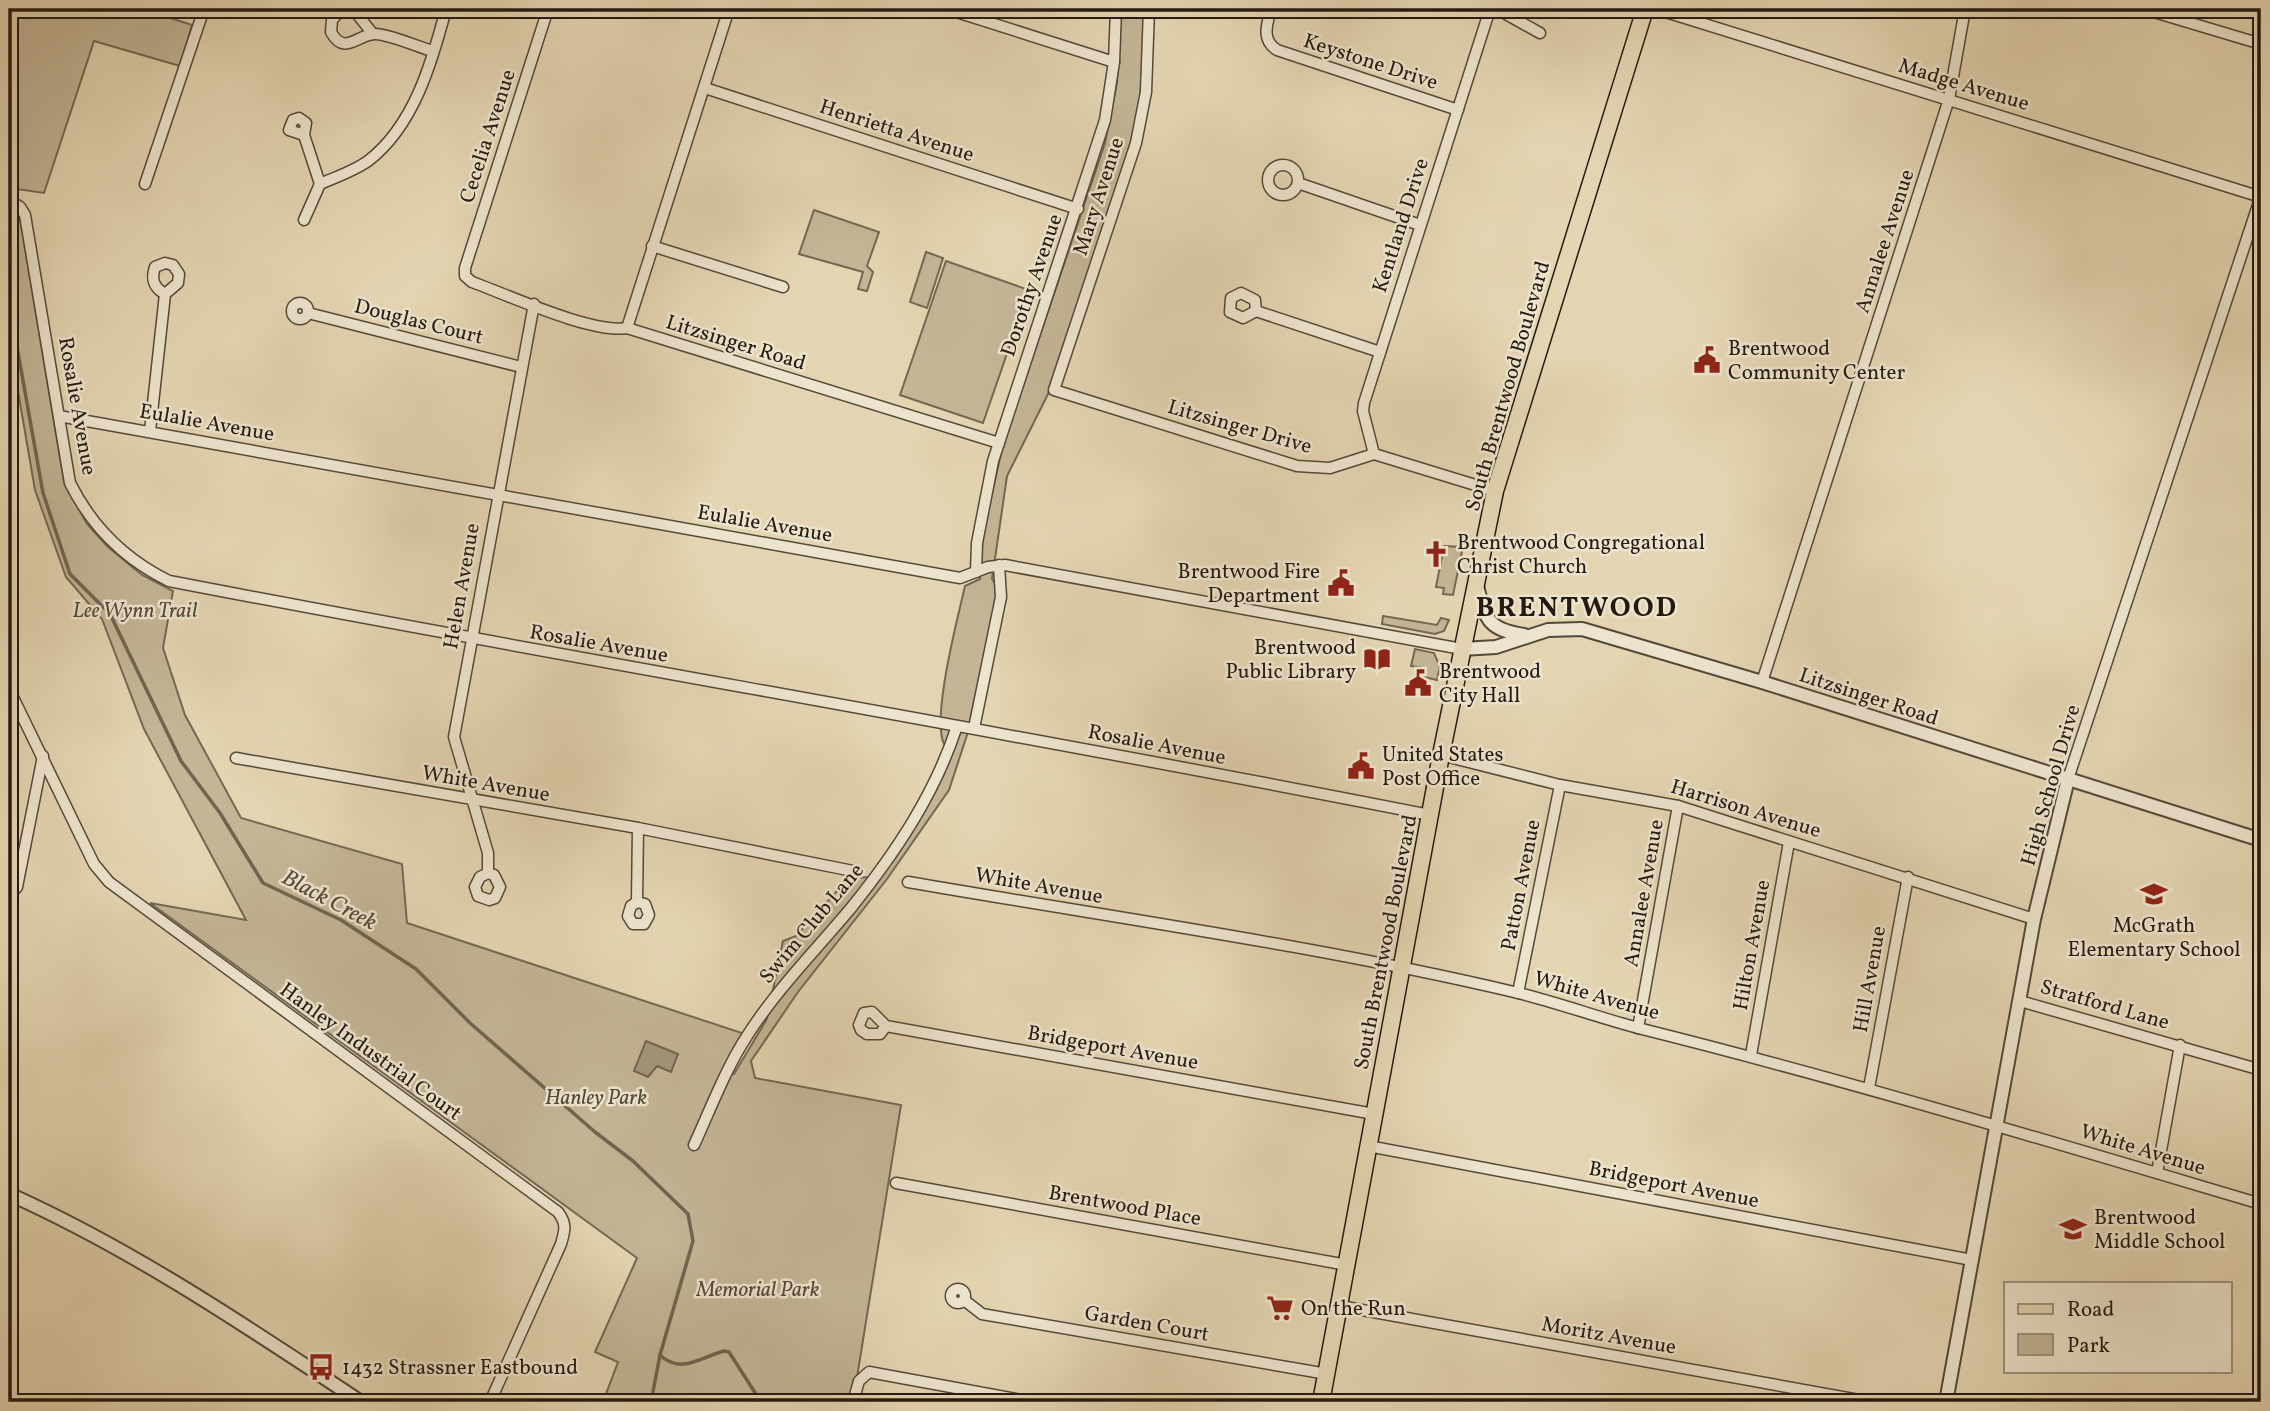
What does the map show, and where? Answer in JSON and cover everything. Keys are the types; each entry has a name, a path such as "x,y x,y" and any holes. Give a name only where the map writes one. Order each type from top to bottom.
{"main road":[{"name":"South Brentwood Boulevard","path":"1321,1402 1441,755 1495,491 1645,9"}],"street":[{"path":"145,184 204,9"},
{"path":"342,9 332,20 334,38 348,44 373,34"},
{"path":"353,9 373,34 432,51"},
{"path":"320,184 357,168 388,143 409,113 446,9"},
{"name":"Cecelia Avenue","path":"465,276 465,268 548,9"},
{"path":"626,328 729,9"},
{"path":"947,9 1114,62"},
{"name":"Dorothy Avenue","path":"976,572 977,542 999,443 1105,120 1114,62 1116,9"},
{"name":"Mary Avenue","path":"1054,390 1136,143 1146,92 1149,9"},
{"name":"Keystone Drive","path":"1272,9 1266,34 1270,46 1277,50 1458,110"},
{"name":"Kentland Drive","path":"1374,454 1363,411 1490,9"},
{"path":"1497,9 1540,33"},
{"name":"Madge Avenue","path":"1656,9 2261,197"},
{"name":"Annalee Avenue","path":"1762,682 1949,99 1965,9"},
{"path":"2144,9 2261,44"},
{"name":"Henrietta Avenue","path":"705,88 1078,209"},
{"path":"304,135 320,184 304,220"},
{"path":"1298,183 1420,225"},
{"name":"High School Drive","path":"1946,1402 2034,919 2068,779 2261,197"},
{"name":"Rosalie Avenue","path":"9,200 20,207 25,215 70,482 85,513 104,536 169,581 471,640 974,729 1430,815"},
{"path":"652,246 783,287"},
{"name":"Litzsinger Road","path":"465,276 472,282 611,329 626,328 999,443"},
{"path":"150,431 165,294"},
{"name":"Helen Avenue","path":"488,873 488,853 454,737 534,304"},
{"path":"1255,311 1380,352"},
{"name":"Douglas Court","path":"308,313 521,367"},
{"name":"Litzsinger Drive","path":"1054,390 1297,466 1330,468 1374,454"},
{"name":"Eulalie Avenue","path":"59,415 960,578 999,565 1462,649"},
{"path":"1374,454 1495,491"},
{"path":"974,729 1001,597 999,565"},
{"path":"1476,581 1487,619 1495,628 1528,636"},
{"name":"Litzsinger Road","path":"1462,649 1496,647 1548,630 1582,629 1762,682 2261,840"},
{"name":"Hanley Industrial Court","path":"9,689 94,864 108,882 558,1212 564,1220 566,1227 561,1244 490,1402"},
{"name":"Swim Club Lane","path":"694,1145 729,1067 748,1035 778,993 880,871 929,795 943,768 957,726"},
{"name":"Harrison Avenue","path":"1441,755 1560,785 1678,806 2034,919"},
{"path":"9,896 19,881 43,756"},
{"name":"White Avenue","path":"236,758 638,828 853,871"},
{"name":"Patton Avenue","path":"1518,993 1560,785"},
{"name":"Annalee Avenue","path":"1638,1028 1678,806"},
{"path":"637,902 638,828"},
{"name":"Hilton Avenue","path":"1751,1055 1789,842"},
{"name":"Hill Avenue","path":"1869,1088 1908,877"},
{"name":"White Avenue","path":"908,882 1403,967 1518,993 1638,1028 1751,1055 1869,1088 2261,1204"},
{"name":"Stratford Lane","path":"2020,1001 2261,1070"},
{"name":"Bridgeport Avenue","path":"886,1026 1374,1114"},
{"name":"Stratford Lane","path":"2157,1173 2180,1045"},
{"name":"Bridgeport Avenue","path":"1368,1146 1972,1260"},
{"name":"Brentwood Place","path":"896,1183 1347,1265"},
{"path":"9,1194 161,1272 361,1402"},
{"name":"Garden Court","path":"964,1300 982,1314 1327,1374"},
{"name":"Moritz Avenue","path":"1340,1306 1870,1402"},
{"path":"853,1402 862,1375 869,1372 992,1398 1032,1402"}],"green space":[{"path":"9,9 142,9 192,25 180,66 94,41 44,193 9,188"},
{"path":"1120,9 1145,9 1140,104 1131,144 1048,394 1007,476 992,579 997,586 997,595 967,735 949,790 887,879 798,992 751,1061 755,1078 901,1105 853,1402 603,1402 618,1362 595,1352 637,1258 150,903 246,920 144,729 102,619 66,577 35,490 9,339 9,210 18,214 21,224 64,482 87,524 108,547 142,575 173,591 163,648 185,715 241,818 402,864 407,923 748,1035 727,1073 734,1074 767,1019 783,941 796,936 849,878 872,877 926,794 945,746 941,734 943,693 965,586 980,579 983,533 1003,445 1105,143 1117,83"},
{"path":"814,210 879,232 867,266 873,272 867,291 858,289 863,272 799,254"},
{"path":"926,252 943,258 927,308 910,302"},
{"path":"946,261 1029,290 983,423 900,395"},
{"path":"1444,546 1463,547 1453,595 1443,594 1444,588 1436,587"},
{"path":"1383,616 1437,625 1441,618 1449,620 1444,631 1435,634 1382,624"},
{"path":"1415,649 1434,653 1440,667 1437,680 1424,677 1424,668 1411,666"}],"shaded area":[{"path":"646,1041 678,1054 671,1072 657,1066 648,1077 634,1071"}],"waterway":[{"name":"Black Creek","path":"9,302 43,493 70,574 110,614 181,761 220,813 263,883 341,920 416,969 470,1023 595,1132 633,1161 688,1214 693,1241 660,1355 651,1402"},
{"path":"660,1355 668,1361 683,1364 724,1351 729,1352 761,1402"}],"place":[{"name":"Brentwood Community Center","path":"1707,360"},
{"name":"Brentwood Congregational Christ Church","path":"1436,554"},
{"name":"Brentwood Fire Department","path":"1341,583"},
{"name":"Brentwood Public Library","path":"1377,659"},
{"name":"Brentwood City Hall","path":"1418,683"},
{"name":"United States Post Office","path":"1361,766"},
{"name":"McGrath Elementary School","path":"2154,894"},
{"name":"Brentwood Middle School","path":"2073,1229"},
{"name":"On the Run","path":"1280,1308"},
{"name":"1432 Strassner Eastbound","path":"321,1367"}],"district":[{"name":"BRENTWOOD","path":"1577,606"}],"park label":[{"name":"Lee Wynn Trail","path":"135,610"},
{"name":"Hanley Park","path":"596,1097"},
{"name":"Memorial Park","path":"758,1289"}]}
